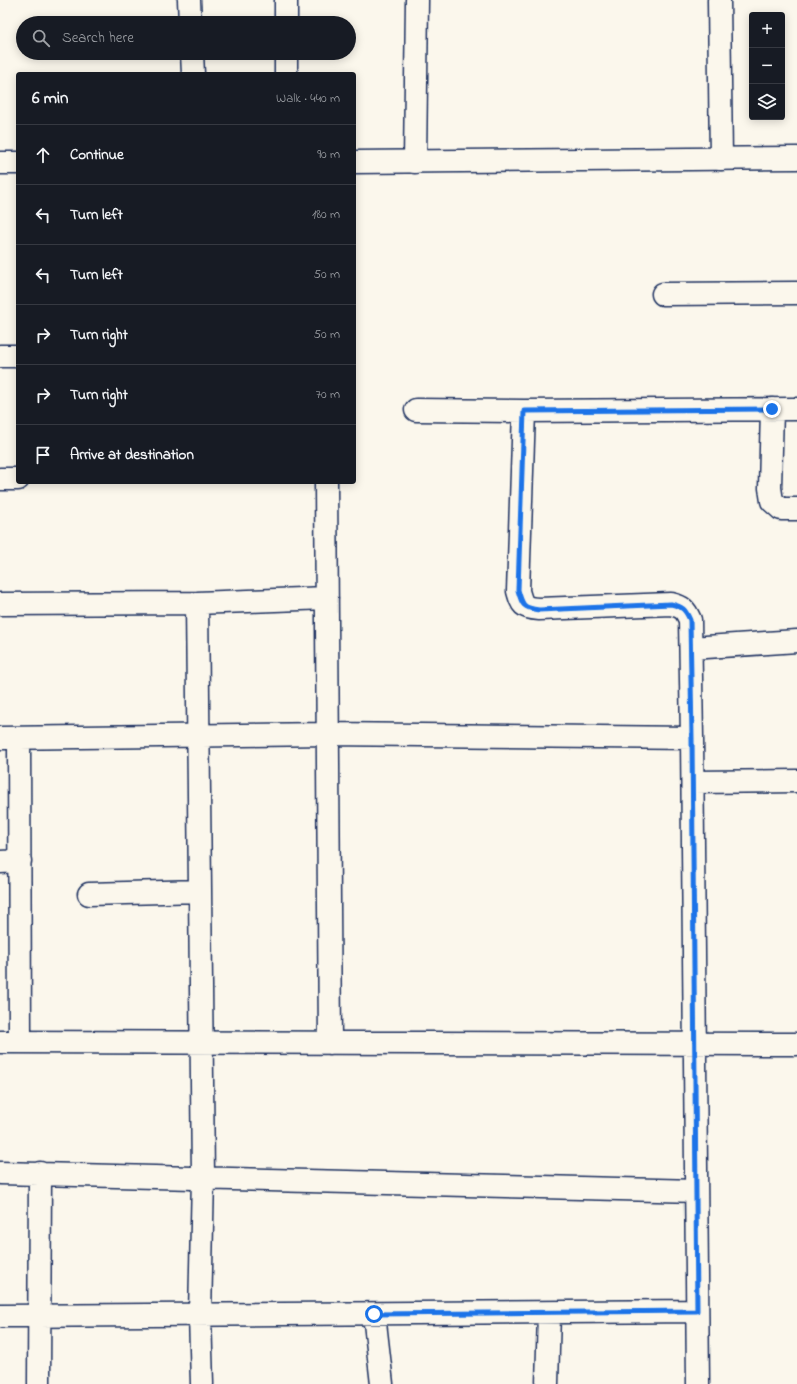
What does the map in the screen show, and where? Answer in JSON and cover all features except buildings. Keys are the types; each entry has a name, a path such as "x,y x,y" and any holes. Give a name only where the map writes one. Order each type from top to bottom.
{"street":[{"path":"189,0 190,16"},
{"path":"286,0 286,16"},
{"path":"415,162 417,0"},
{"path":"719,0 721,159"},
{"path":"192,60 193,72"},
{"path":"286,60 286,72"},
{"path":"356,162 797,158"},
{"path":"0,163 16,163"},
{"path":"663,294 797,292"},
{"path":"0,356 16,356"},
{"path":"772,409 770,488 772,501 781,509 797,509"},
{"path":"416,410 524,411 797,409"},
{"path":"524,411 518,590 521,602 528,609 539,610 671,604 679,606 686,611 690,620 693,782 698,1384"},
{"path":"0,479 16,479"},
{"path":"326,484 330,1043"},
{"path":"0,604 197,603 327,598"},
{"path":"197,603 203,1177 200,1315 202,1384"},
{"path":"691,648 797,641"},
{"path":"692,738 328,734 199,737 10,738 10,1042 797,1044"},
{"path":"693,782 797,781"},
{"path":"89,894 200,891"},
{"path":"0,1172 696,1191"},
{"path":"39,1384 40,1173"},
{"path":"0,1316 697,1311"},
{"path":"547,1384 549,1312"},
{"path":"374,1314 382,1384"}],"route":[{"path":"374,1314 697,1311 690,620 686,611 679,606 671,604 539,610 528,609 521,602 518,590 524,411 772,409"}]}
